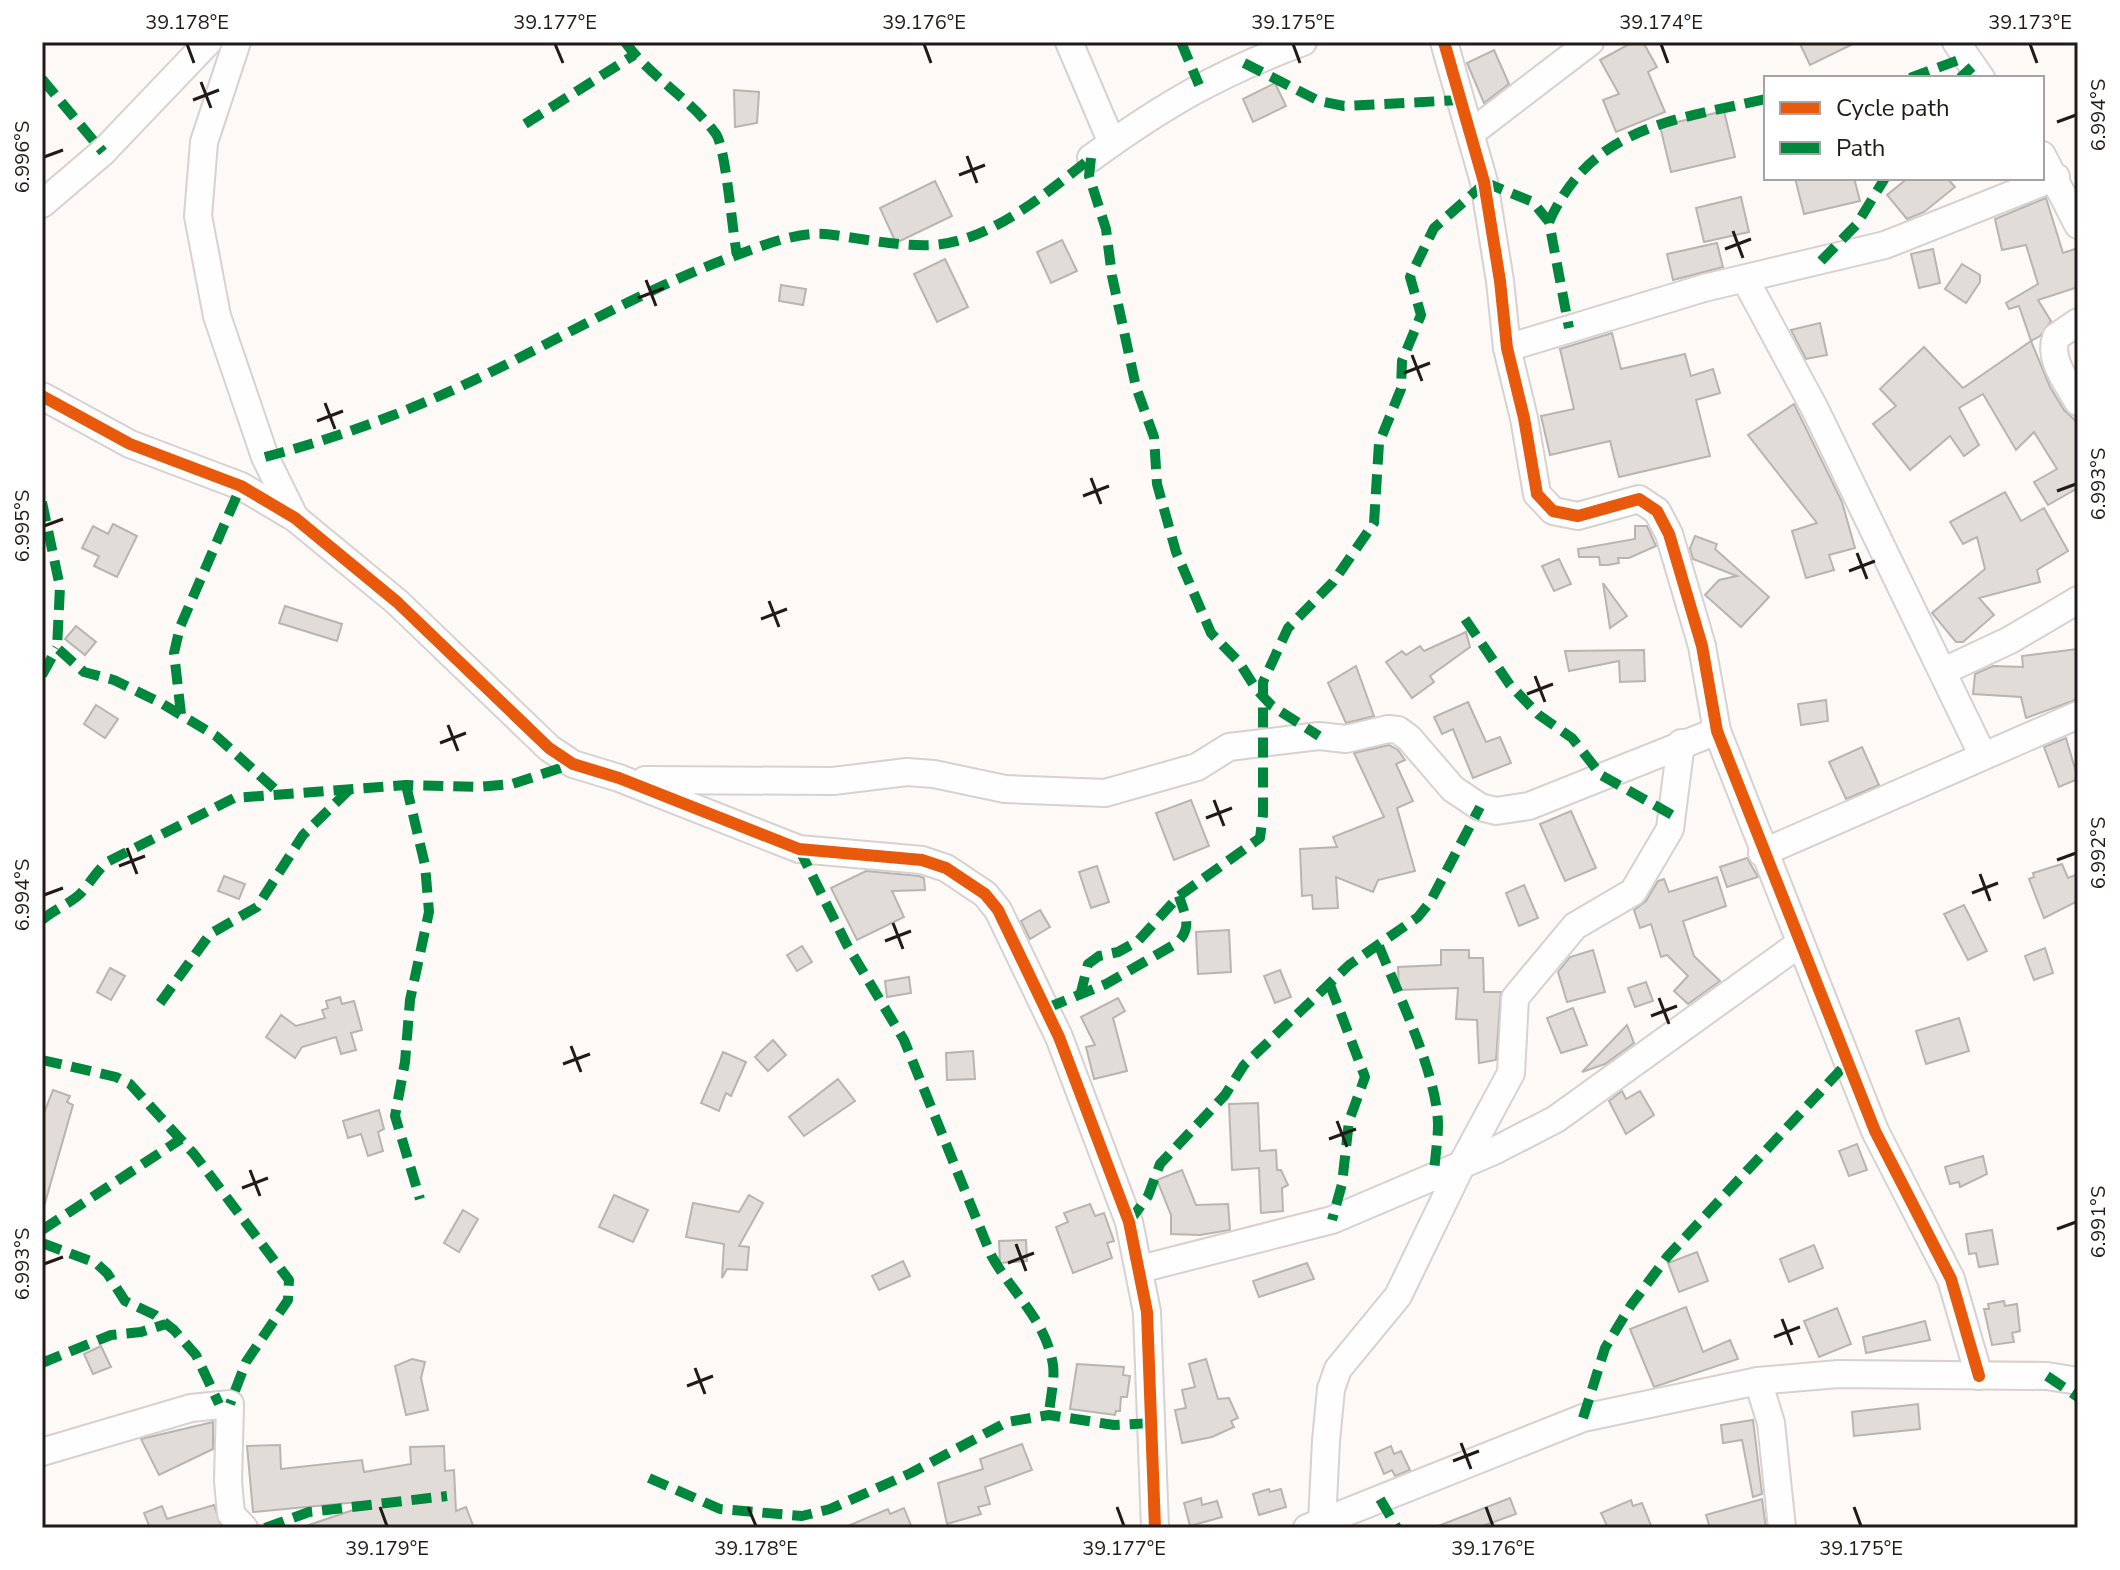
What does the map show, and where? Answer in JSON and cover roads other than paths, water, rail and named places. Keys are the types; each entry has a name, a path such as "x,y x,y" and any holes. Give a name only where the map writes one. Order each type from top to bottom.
{"street":[{"path":"42,204 103,152 208,42"},
{"path":"237,42 204,142 198,216 217,316 265,457 295,518"},
{"path":"1069,42 1102,151 1199,85 1244,63 1303,42"},
{"path":"1444,42 1484,182 1507,348 1524,418 1537,494 1553,511 1578,516 1639,499 1657,511 1669,534 1702,646 1717,731 1762,853 1875,1131 1951,1279 1979,1376"},
{"path":"1471,133 1590,42"},
{"path":"1956,42 1980,76"},
{"path":"2049,166 2078,225"},
{"path":"1507,348 1745,279 1885,245 2020,180"},
{"path":"1745,279 1815,409 1982,754"},
{"path":"2078,322 2056,337 2053,348 2055,359 2078,402"},
{"path":"42,396 130,444 241,486 295,518 397,602 549,748 573,764 619,778 799,849 922,860 963,877 985,894 1010,931 1055,1028 1118,1193 1140,1269 1147,1312 1153,1526"},
{"path":"1944,671 2010,640 2078,600"},
{"path":"1762,853 1982,754 2078,715"},
{"path":"619,778 833,781 907,772 1005,789 1105,793 1197,767 1229,747 1319,736 1346,739 1388,729 1398,730 1409,738 1453,789 1480,807 1496,811 1529,806 1717,731"},
{"path":"1681,743 1670,829 1633,892 1575,926 1515,998 1511,1073 1461,1166 1398,1296 1338,1369 1331,1389 1314,1526 1583,1418 1758,1381 1838,1374 2047,1376 2078,1381"},
{"path":"1140,1269 1332,1220 1434,1174 1461,1166 1556,1119 1799,944"},
{"path":"1758,1381 1771,1423 1782,1528"},
{"path":"42,1452 191,1408 230,1404 228,1481 231,1514 244,1528"}]}
